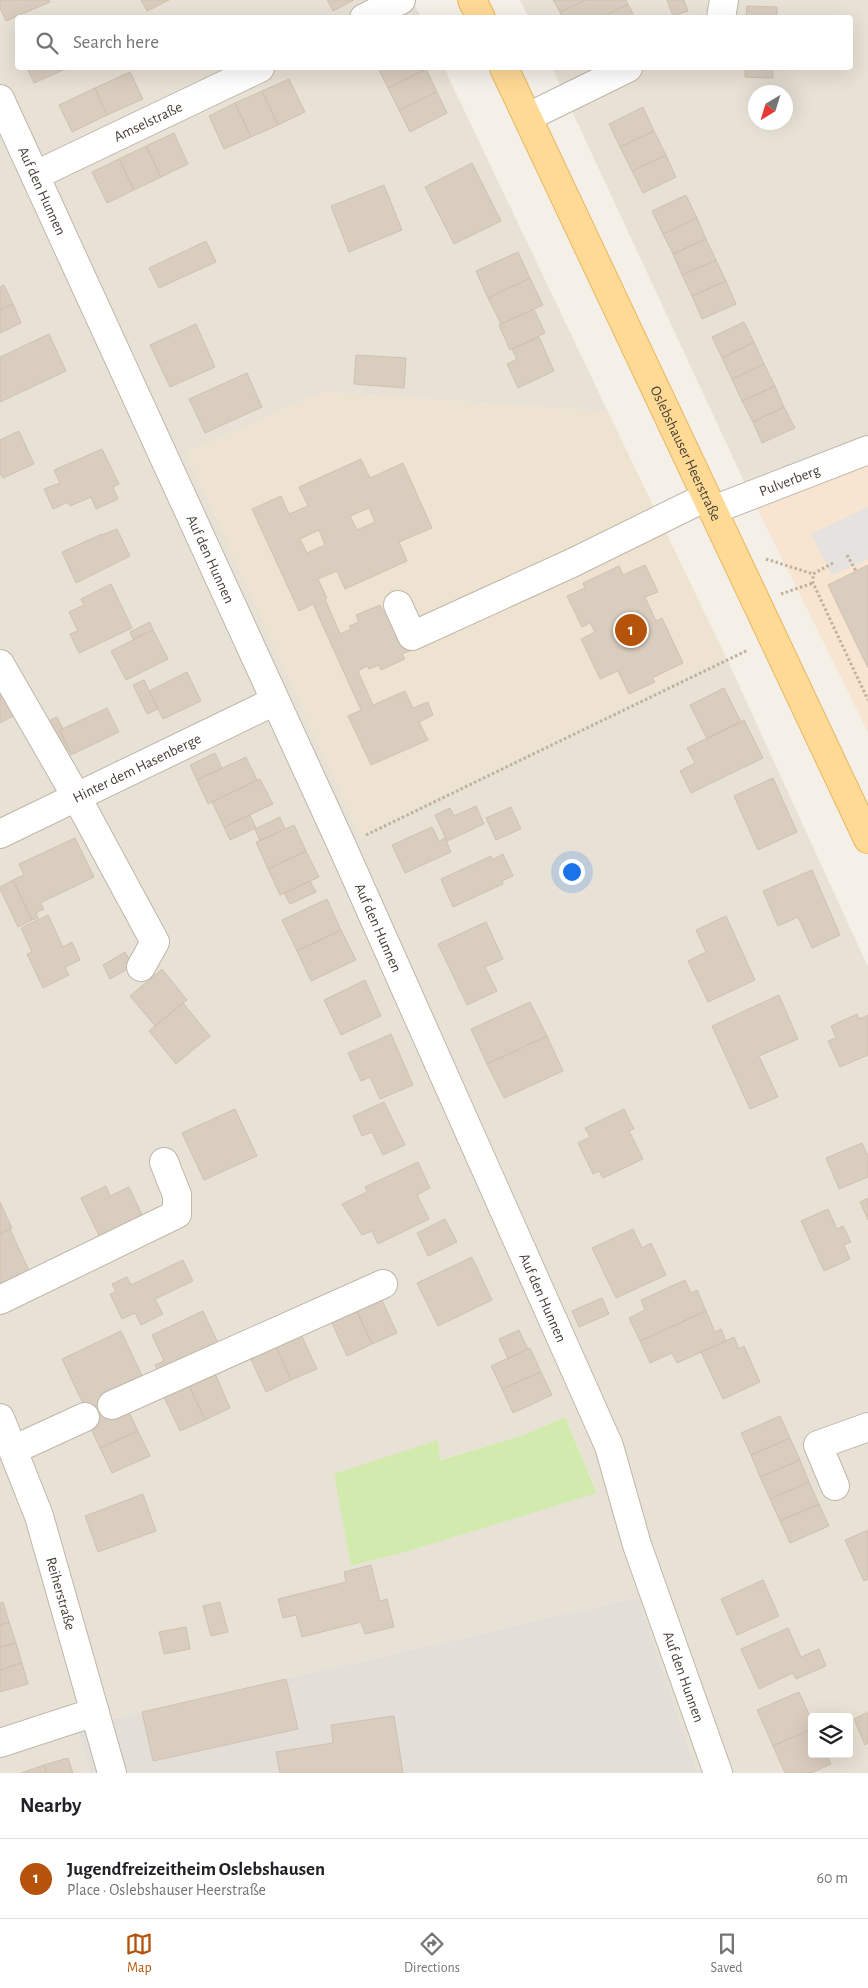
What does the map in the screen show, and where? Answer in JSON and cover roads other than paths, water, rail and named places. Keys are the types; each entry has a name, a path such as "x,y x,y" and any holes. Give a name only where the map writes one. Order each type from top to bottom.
{"main road":[{"path":"472,0 480,15"},
{"name":"Oslebshauser Heerstraße","path":"505,70 868,839"}],"street":[{"path":"370,15 401,0"},
{"path":"722,15 724,0"},
{"name":"Amselstraße","path":"36,175 256,70"},
{"path":"528,117 624,70"},
{"name":"Auf den Hunnen","path":"0,99 342,846 609,1446 638,1545 718,1773"},
{"name":"Pulverberg","path":"398,605 412,636 572,562 710,504 868,450"},
{"path":"0,664 76,796 155,942 141,967"},
{"name":"Hinter dem Hasenberge","path":"0,834 275,701"},
{"path":"0,1300 177,1214 177,1195 164,1162"},
{"path":"112,1405 383,1284"},
{"path":"13,1450 85,1417"},
{"name":"Reiherstraße","path":"0,1418 39,1516 112,1773"},
{"path":"834,1486 818,1444 868,1428"},
{"path":"0,1743 95,1712"}],"place":[{"name":"Jugendfreizeitheim Oslebshausen","path":"631,630"}]}
